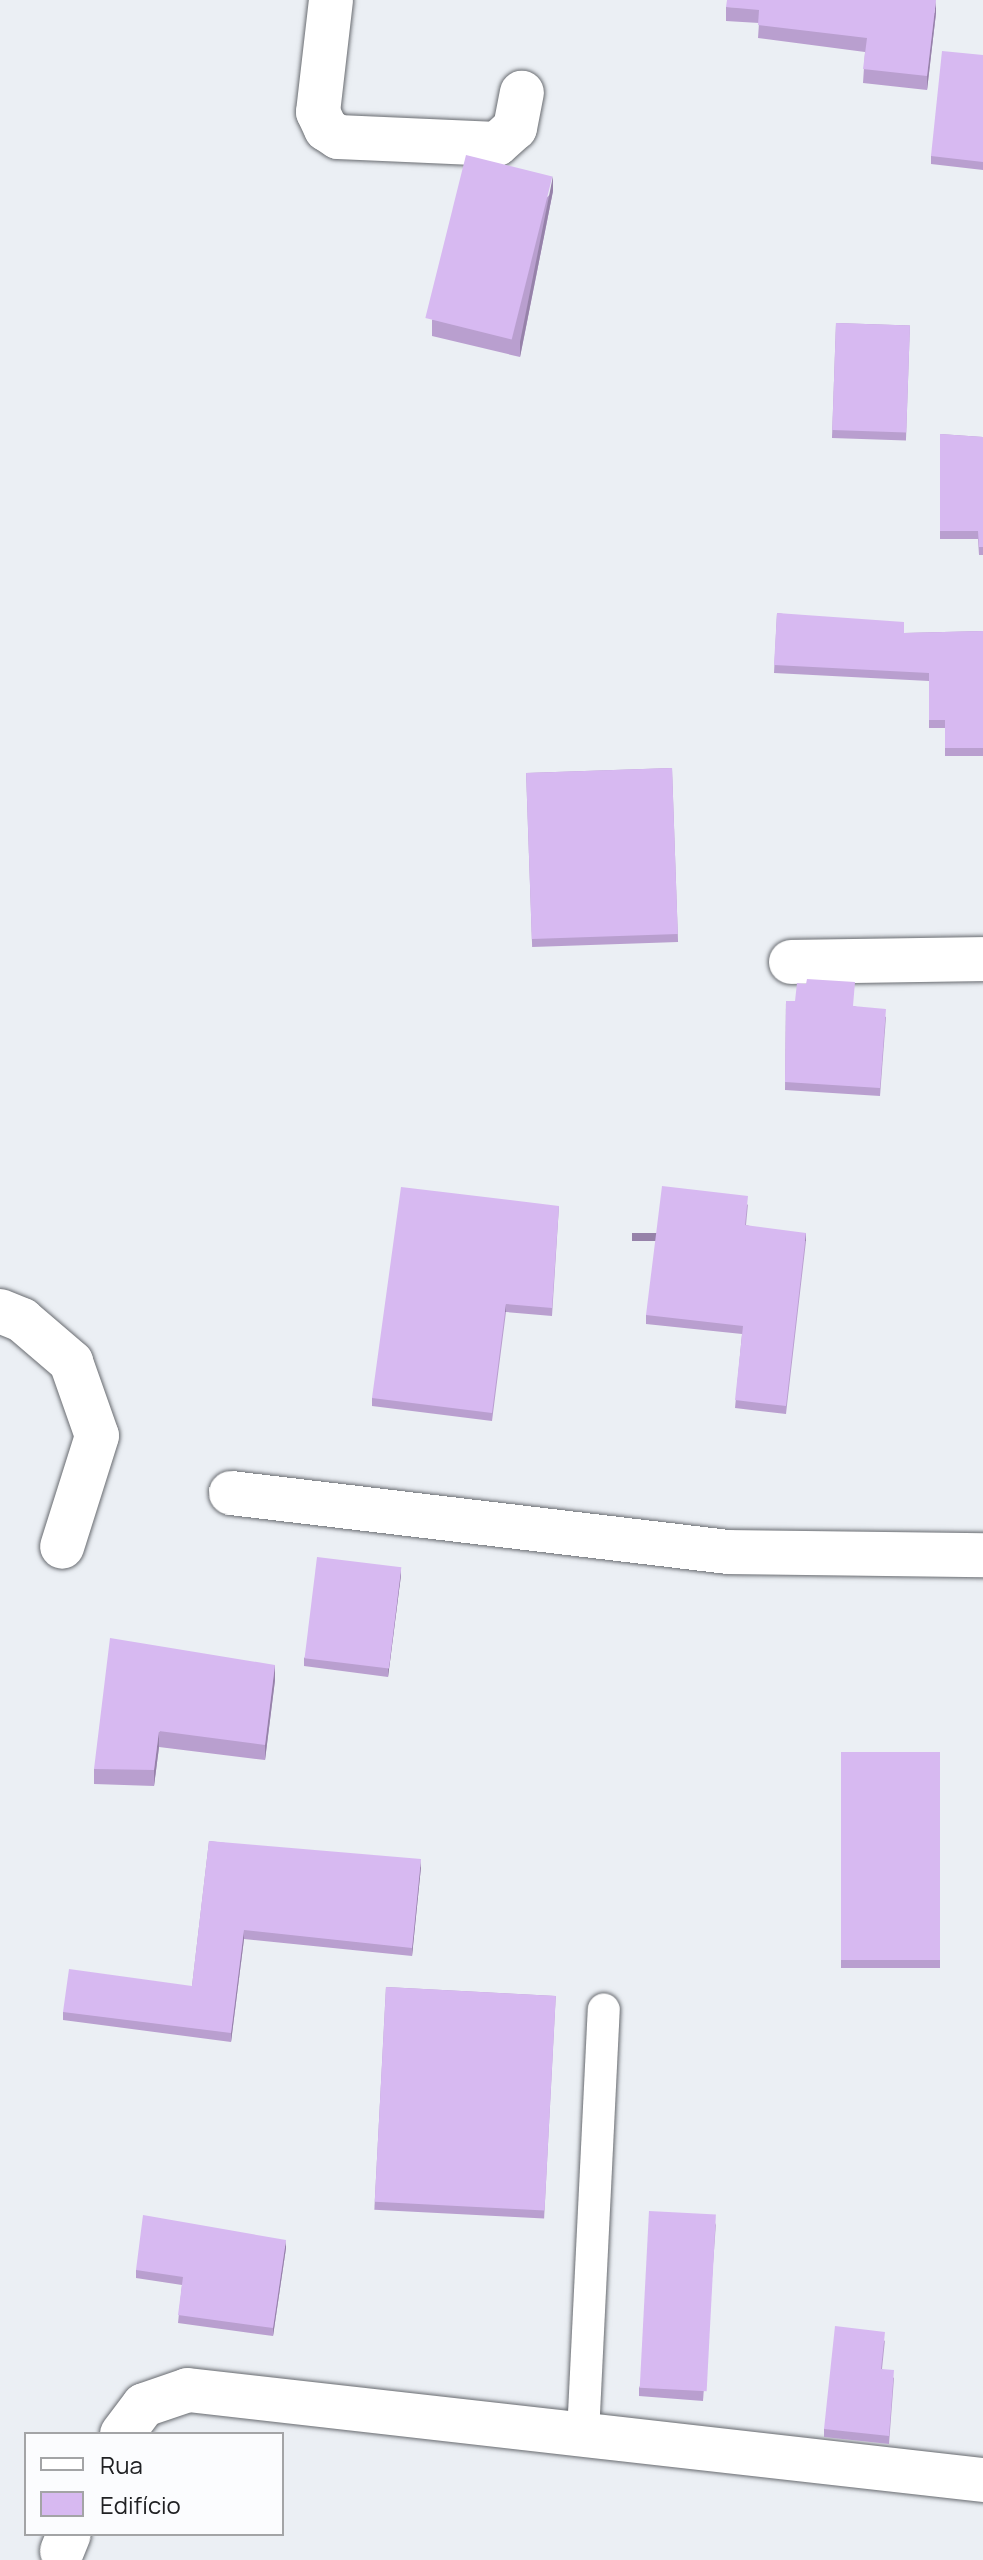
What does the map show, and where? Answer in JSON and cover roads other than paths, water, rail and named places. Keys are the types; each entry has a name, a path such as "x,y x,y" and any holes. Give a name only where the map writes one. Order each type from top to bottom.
{"street":[{"path":"331,0 318,112 326,129 338,137 497,144 515,128 522,93"},
{"path":"791,962 983,959"},
{"path":"0,1311 22,1320 71,1362 97,1436 62,1547"},
{"path":"231,1493 728,1552 983,1555"},
{"path":"124,2432 144,2405 188,2390 983,2480"}],"lane":[{"path":"583,2434 604,2010"}]}
